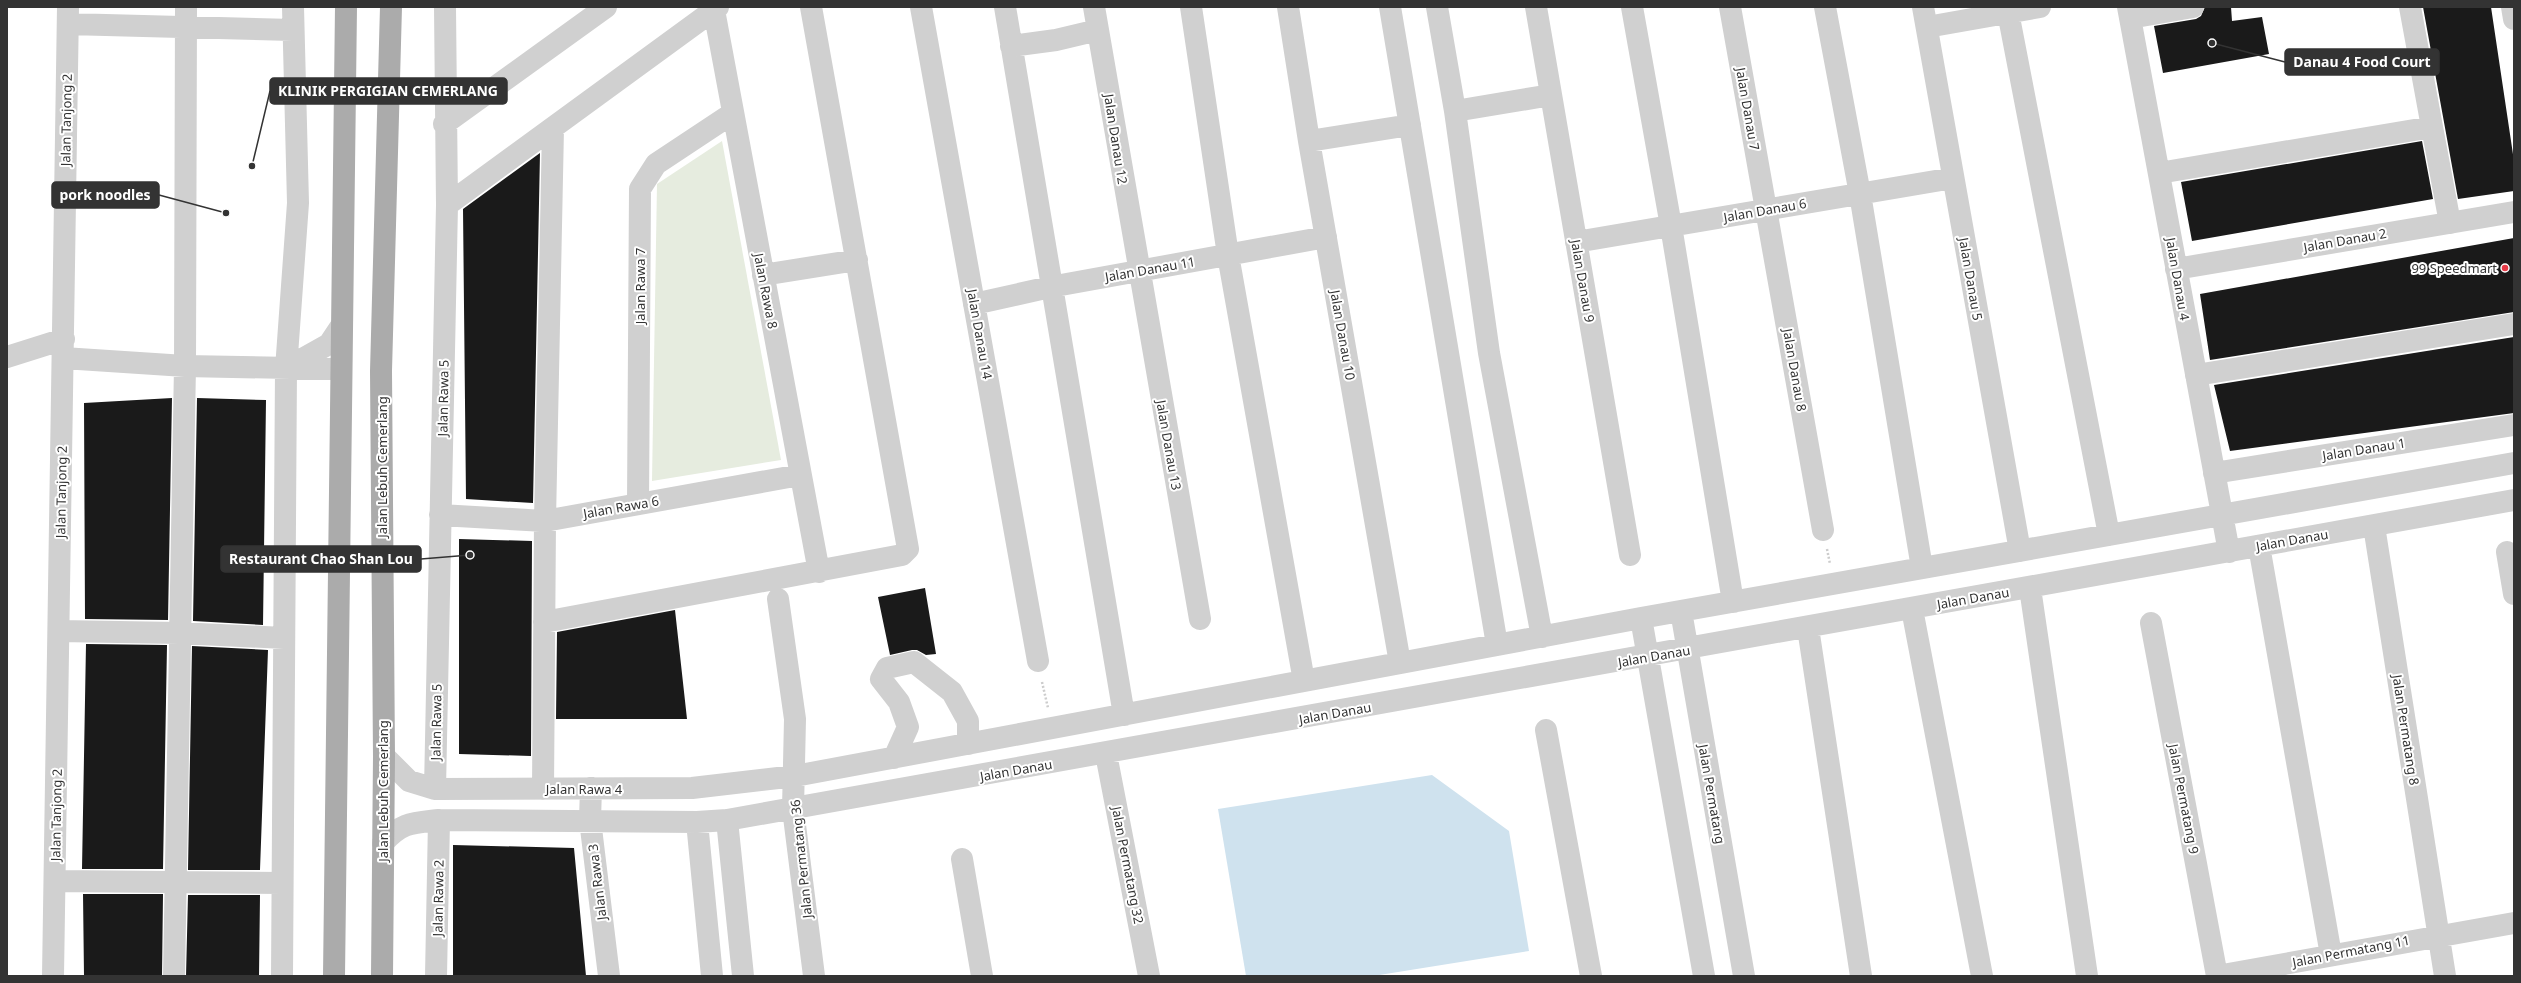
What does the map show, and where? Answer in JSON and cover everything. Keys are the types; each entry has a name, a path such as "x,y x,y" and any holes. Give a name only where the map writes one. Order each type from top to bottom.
{"main road":[{"path":"334,976 340,369 346,7"},
{"name":"Jalan Lebuh Cemerlang","path":"382,976 384,756 381,371 391,7"}],"street":[{"path":"282,976 286,369 298,203 293,7"},
{"name":"Jalan Rawa 5","path":"435,789 447,205 444,124 445,7"},
{"path":"444,124 606,7"},
{"path":"544,622 902,556 908,548 811,7"},
{"name":"Jalan Danau 14","path":"921,7 1038,661"},
{"path":"1005,7 1050,287 1124,715"},
{"name":"Jalan Danau 12","path":"1094,7 1138,271"},
{"path":"1191,7 1228,255 1304,681"},
{"name":"Jalan Danau 10","path":"1288,7 1309,141 1400,663"},
{"path":"1390,7 1498,645"},
{"path":"1437,7 1455,111 1490,353 1542,637"},
{"name":"Jalan Danau 9","path":"1536,7 1630,555"},
{"path":"1632,7 1671,226 1733,602"},
{"name":"Jalan Danau 7","path":"1730,7 1767,210"},
{"path":"1825,7 1860,194 1922,568"},
{"path":"1925,17 2040,7"},
{"path":"2129,12 2193,7"},
{"path":"2410,7 2450,223"},
{"path":"2512,7 2514,19"},
{"path":"447,205 716,9"},
{"name":"Jalan Rawa 8","path":"716,9 733,113 819,572"},
{"path":"2008,10 2108,535"},
{"name":"Jalan Danau 4","path":"2129,12 2229,552"},
{"path":"68,16 186,17 293,30"},
{"name":"Jalan Tanjong 2","path":"53,976 64,349 68,16"},
{"path":"174,976 174,881 185,366 186,17"},
{"name":"Jalan Danau 5","path":"1925,17 2020,551"},
{"path":"1011,46 1056,40 1098,30"},
{"path":"1455,111 1551,95"},
{"name":"Jalan Rawa 7","path":"638,504 640,189 656,164 733,113"},
{"path":"1309,141 1410,125"},
{"path":"2159,173 2432,127"},
{"path":"543,789 545,521 553,128"},
{"name":"Jalan Danau 6","path":"1576,242 1953,178"},
{"name":"Jalan Danau 8","path":"1767,210 1823,530"},
{"name":"Jalan Danau 2","path":"2176,269 2514,212"},
{"name":"Jalan Danau 11","path":"974,304 1050,287 1326,237"},
{"path":"763,276 857,260"},
{"name":"Jalan Danau 13","path":"1138,271 1200,619"},
{"path":"2196,375 2514,324"},
{"path":"286,369 329,344 341,326"},
{"path":"7,357 64,349 185,366 340,369"},
{"name":"Jalan Danau 1","path":"2214,473 2514,425"},
{"path":"795,776 1641,618 2514,463"},
{"name":"Jalan Rawa 6","path":"440,515 545,521 800,474"},
{"name":"Jalan Danau","path":"793,809 1687,650 2514,500"},
{"name":"Jalan Permatang 8","path":"2374,526 2445,976"},
{"path":"2259,546 2331,955"},
{"path":"2507,552 2514,594"},
{"path":"2030,588 2087,976"},
{"name":"Jalan Permatang 36","path":"778,599 796,719 793,809 814,976"},
{"path":"1912,609 1982,976"},
{"name":"Jalan Permatang","path":"1680,611 1744,976"},
{"path":"1641,618 1704,976"},
{"name":"Jalan Permatang 9","path":"2151,623 2217,976"},
{"path":"1808,628 1861,976"},
{"path":"59,631 179,633 284,638"},
{"path":"894,758 908,727 899,702 881,679 887,668 914,662 952,692 968,721 968,744"},
{"path":"1546,730 1590,976"},
{"name":"Jalan Permatang 32","path":"1106,754 1149,976"},
{"name":"Jalan Rawa 4","path":"384,756 409,782 435,789 692,788 795,776"},
{"name":"Jalan Rawa 3","path":"591,788 590,820 609,976"},
{"path":"383,843 396,829 409,823 439,820 697,822 727,820 793,809"},
{"name":"Jalan Rawa 2","path":"436,976 439,820"},
{"path":"727,820 744,976"},
{"path":"697,822 712,976"},
{"path":"962,859 982,976"},
{"path":"55,882 174,881 282,883"},
{"name":"Jalan Permatang 11","path":"2217,976 2438,935 2514,923"}],"path":[{"path":"1823,530 1834,584"},
{"path":"1038,661 1053,728"}],"shaded area":[{"path":"722,141 781,460 652,481 657,184"}],"water":[{"path":"1432,775 1509,831 1529,951 1373,976 1246,976 1218,809"}],"building":[{"path":"2205,7 2231,7 2232,21 2262,17 2269,54 2163,73 2154,26 2196,19 2201,16"},
{"path":"2423,7 2491,7 2514,161 2514,191 2458,199"},
{"path":"2422,141 2433,199 2192,241 2181,182"},
{"path":"540,153 533,503 466,499 463,209"},
{"path":"2514,238 2514,312 2210,360 2200,294"},
{"path":"2514,337 2514,413 2230,451 2214,385"},
{"path":"172,398 168,620 85,619 84,403"},
{"path":"197,398 266,400 263,625 193,621"},
{"path":"459,539 532,541 531,756 459,754"},
{"path":"925,588 936,654 926,655 917,650 912,650 890,655 878,597"},
{"path":"675,610 687,719 556,719 557,632"},
{"path":"86,644 167,645 163,869 82,869"},
{"path":"192,646 268,650 260,870 188,870"},
{"path":"453,845 574,848 586,976 453,976"},
{"path":"83,894 163,894 162,976 84,976"},
{"path":"188,895 260,895 259,976 186,976"}],"place":[{"name":"Danau 4 Food Court","path":"2212,43"},
{"name":"KLINIK PERGIGIAN CEMERLANG","path":"252,166"},
{"name":"pork noodles","path":"226,213"},
{"name":"99 Speedmart","path":"2505,268"},
{"name":"Restaurant Chao Shan Lou","path":"470,555"}]}
